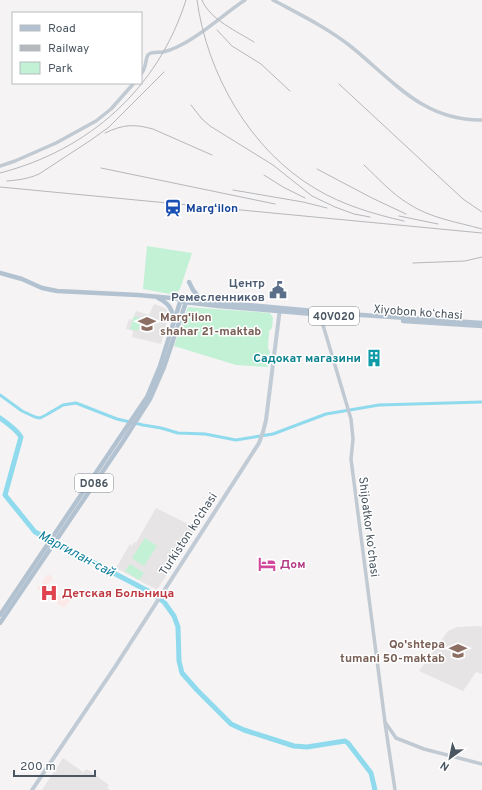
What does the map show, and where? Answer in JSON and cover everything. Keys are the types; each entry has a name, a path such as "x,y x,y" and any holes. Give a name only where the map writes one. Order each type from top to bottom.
{"main road":[{"name":"40V020","path":"0,273 22,279 42,288 57,291 102,292 153,296 186,301"},
{"path":"189,282 193,290 202,301"},
{"path":"153,296 166,302 170,306 175,320"},
{"name":"D086","path":"138,414 160,366 180,300"},
{"name":"Xiyobon koʻchasi","path":"186,301 202,301 279,309 320,315 482,326"},
{"name":"Xiyobon koʻchasi","path":"186,301 482,323"},
{"name":"D086","path":"0,623 50,544 153,392 186,301"},
{"name":"Turkiston ko’chasi","path":"32,790 114,667 258,443 266,420 279,309"},
{"path":"167,341 172,343"},
{"name":"D086","path":"0,615 50,544"}],"street":[{"path":"142,72 146,66 148,54 163,52 177,47 203,32 245,0"},
{"path":"273,0 330,32 349,45 414,100 430,110 467,120 482,120"},
{"path":"0,166 56,143 96,121 111,109 133,84"},
{"name":"Shijoatkor koʻchasi","path":"320,315 346,405 350,413 352,434 351,459 385,722 398,738"},
{"path":"385,722 395,790"},
{"path":"386,734 424,749 482,764"}],"shaded area":[{"name":"Marg'ilon shahar 21-maktab","path":"154,304 163,307 169,314 161,344 132,337 133,331 126,329 129,319 132,320 136,311 149,315"},
{"path":"156,508 194,527 192,530 194,532 157,590 116,568 130,544 132,546 134,542 136,543"},
{"name":"Детская Больница","path":"48,574 53,578 47,586 45,584 44,585 64,600 66,598 70,600 64,608 37,588 43,583 42,582"},
{"name":"Qo'shtepa tumani 50-maktab","path":"457,627 482,627 482,674 476,672 463,691 419,671 448,631"},
{"path":"63,758 83,772 87,769 109,785 107,788 110,790 42,790"}],"green space":[{"path":"147,246 192,253 180,289 175,295 143,289"},
{"path":"188,307 270,313 273,318 272,328 269,331 268,348 270,352 268,367 236,365 174,346"},
{"path":"134,316 142,319 138,331 130,329"},
{"path":"145,538 157,546 144,566 132,558"},
{"path":"130,564 144,573 139,580 125,571"}],"waterway":[{"path":"0,395 22,411 40,418 63,405 76,403 117,419 178,433 205,434 236,440 273,434 326,414 379,405 482,402"},
{"name":"Маргилан-сай","path":"0,418 14,429 21,437 5,495 35,532 150,592 164,602 174,616 178,627 179,661 182,673 231,724 244,730 294,746 307,747 345,741 371,773 375,790"}],"railway":[{"path":"142,83 158,61 174,32 186,0"},
{"path":"197,0 202,28 222,82 236,108 252,132 271,153 292,173 326,195 358,208 404,221"},
{"path":"202,0 217,19 254,42"},
{"path":"217,30 232,46 261,64 290,91"},
{"path":"7,181 19,180 39,174 91,140 109,127 164,72"},
{"path":"0,173 32,163 63,149 91,132 116,111 141,84"},
{"path":"339,84 463,199 482,212"},
{"path":"191,105 202,119 210,126 273,165 312,196 354,214 370,217"},
{"path":"105,133 124,126 146,127 212,155"},
{"path":"364,165 397,196 417,209 444,219 482,229"},
{"path":"101,168 275,204"},
{"path":"317,169 406,214"},
{"path":"264,175 305,198"},
{"path":"0,187 482,233"},
{"path":"233,190 303,202 327,208"},
{"path":"399,216 438,224"},
{"path":"413,263 465,261 482,257"}],"place":[{"name":"Margʻilon","path":"173,208"},
{"name":"Центр Ремесленников","path":"278,290"},
{"name":"Marg'ilon shahar 21-maktab","path":"147,324"},
{"name":"Садокат магазини","path":"374,358"},
{"name":"Дом","path":"267,564"},
{"name":"Детская Больница","path":"49,593"},
{"name":"Qo'shtepa tumani 50-maktab","path":"458,651"}]}
